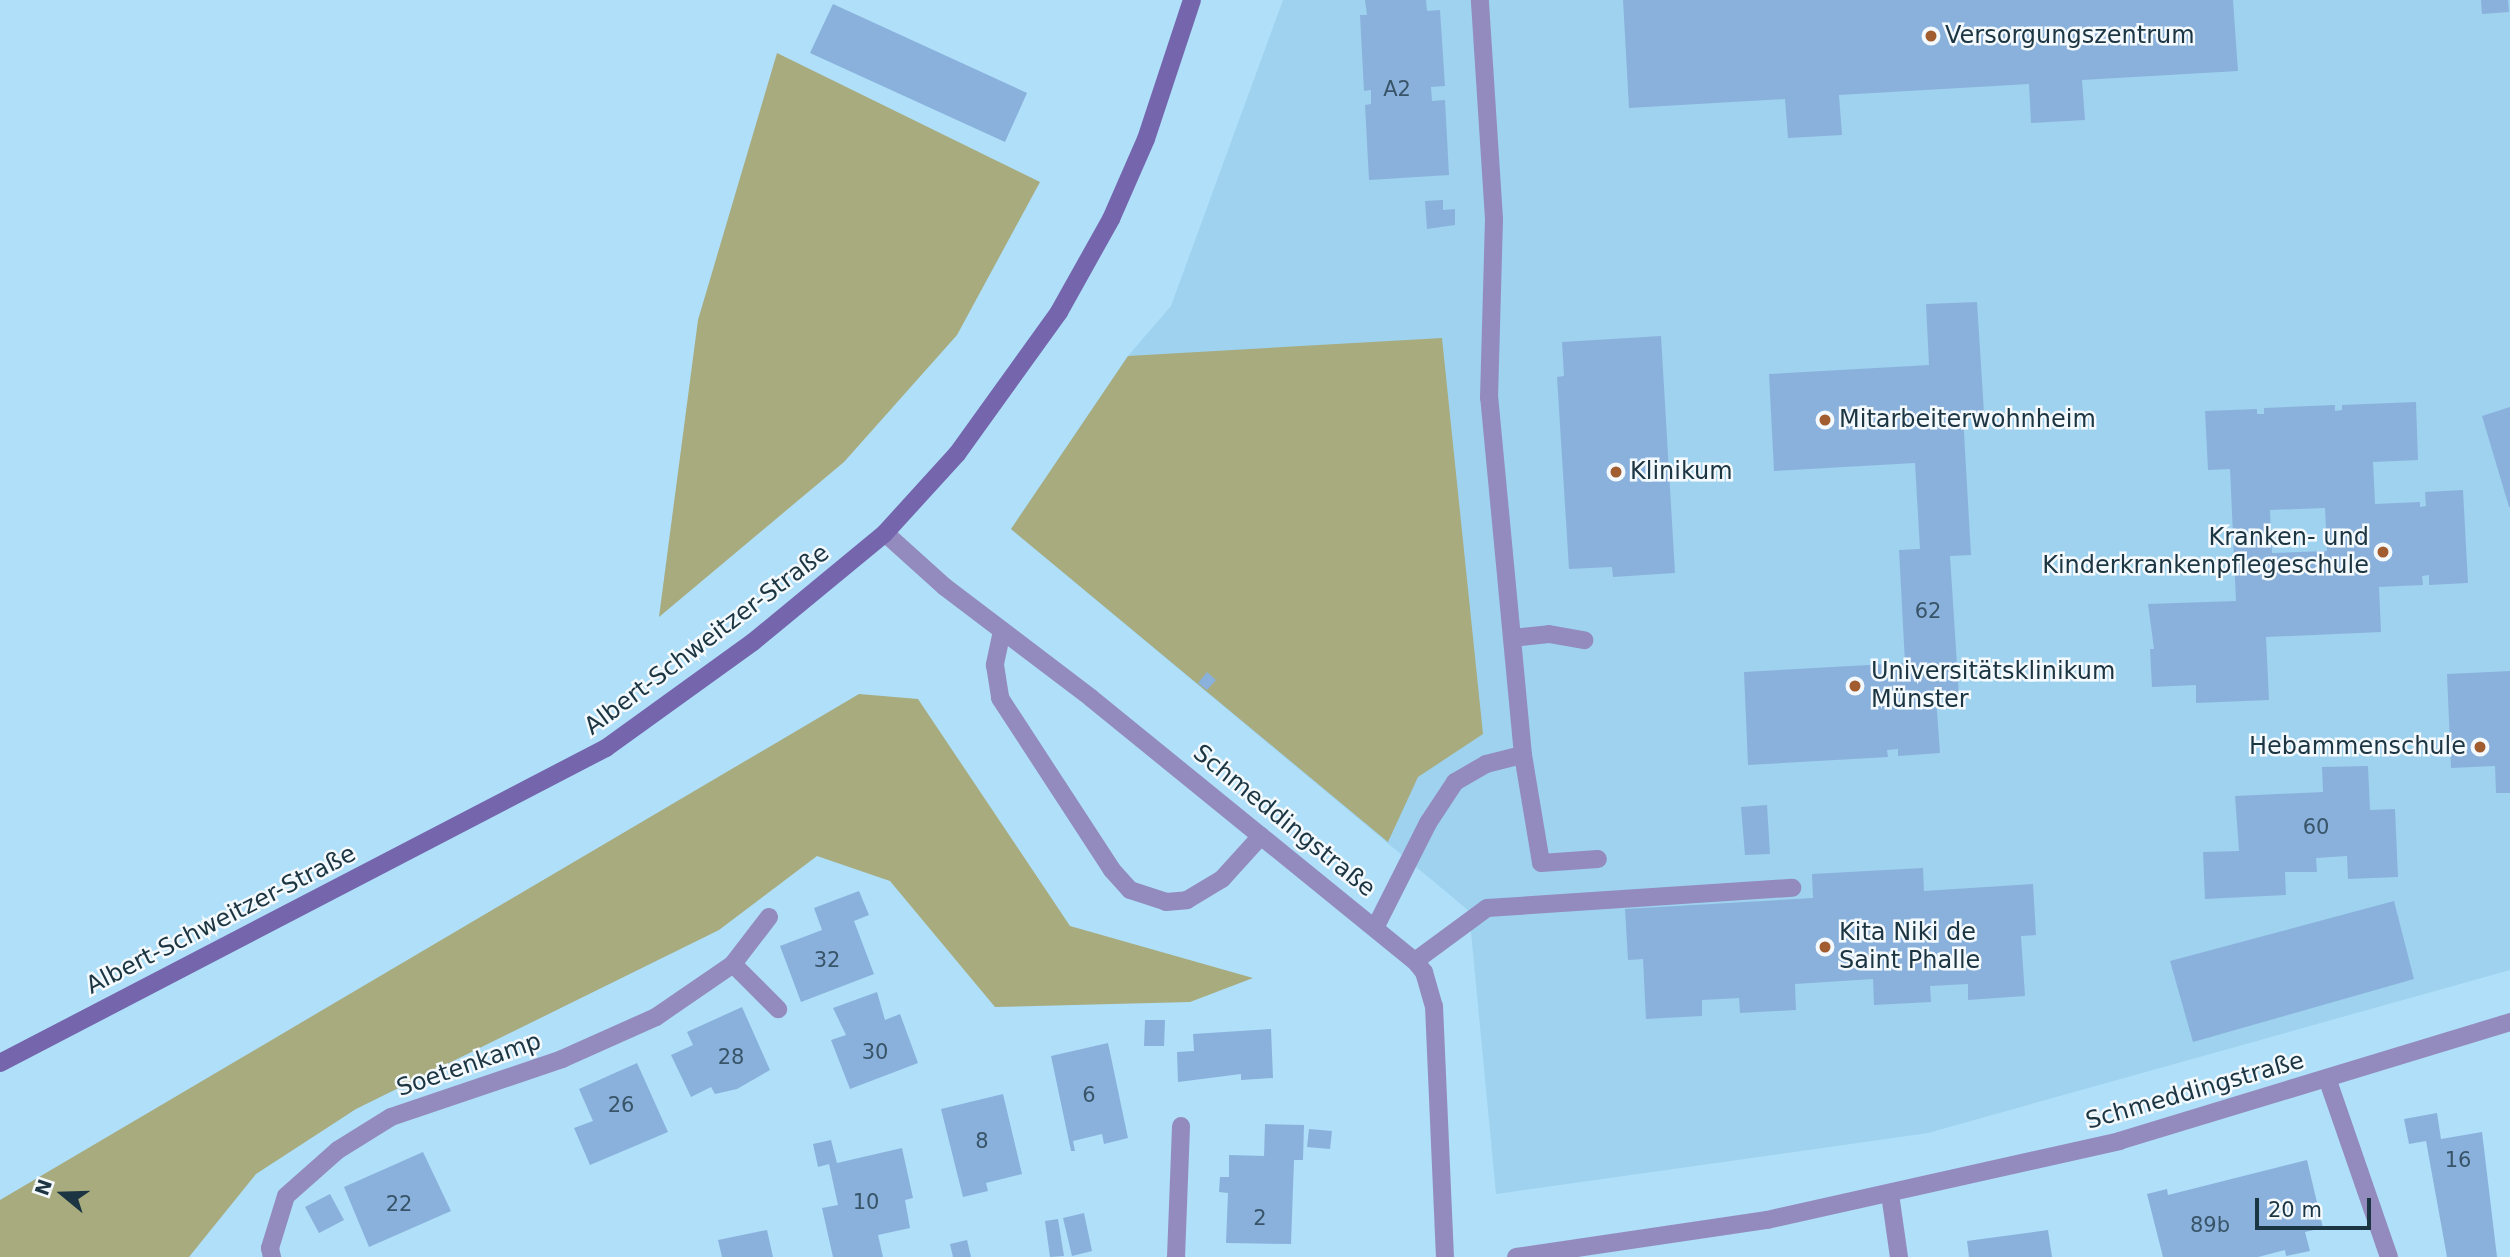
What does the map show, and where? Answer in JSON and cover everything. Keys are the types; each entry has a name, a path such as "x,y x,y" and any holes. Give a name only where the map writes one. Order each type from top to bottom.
{"street":[{"name":"Albert-Schweitzer-Straße","path":"0,1063 606,748 753,642 885,533 957,454 1059,312 1111,219 1146,139 1192,0"},
{"path":"1480,0 1494,219 1489,398 1523,755 1541,863 1598,859"},
{"name":"Schmeddingstraße","path":"885,533 1002,631 1376,926 1424,972 1434,1006 1445,1257"},
{"path":"1002,631 995,665 1000,698 1112,870 1130,890 1146,898 1187,900 1222,879 1261,836"},
{"path":"1512,638 1549,635 1584,640"},
{"path":"1376,926 1427,823 1455,782 1486,764 1523,755"},
{"path":"1415,961 1487,908 1792,888"},
{"name":"Soetenkamp","path":"272,1257 270,1248 286,1196 338,1150 391,1117 562,1059 656,1017 733,964 769,917"},
{"path":"733,964 778,1009"},
{"name":"Schmeddingstraße","path":"1516,1257 1767,1220 2119,1141 2510,1022"},
{"path":"2327,1078 2389,1257"},
{"path":"1176,1257 1181,1126"},
{"path":"1889,1194 1899,1257"}],"shaded area":[{"name":"Universitätsklinikum Münster","path":"1283,0 2510,0 2510,970 1928,1133 1496,1194 1469,911 1011,529 1128,356 1171,306"}],"green space":[{"path":"777,53 1040,182 957,335 844,462 659,617 698,320"},
{"path":"1442,338 1483,734 1418,777 1388,842 1011,529 1128,356"},
{"path":"859,694 918,699 1070,926 1253,978 1190,1002 995,1007 890,881 817,856 719,930 356,1109 256,1174 189,1257 0,1257 0,1200"}],"building":[{"path":"1365,0 1426,0 1427,11 1440,10 1445,86 1431,87 1432,101 1445,100 1449,175 1369,180 1365,105 1371,104 1371,90 1364,91 1360,15 1367,15"},
{"name":"Versorgungszentrum","path":"1623,0 2233,0 2238,71 2082,80 2085,120 2031,123 2029,84 1839,95 1842,135 1788,138 1785,99 1629,108"},
{"path":"2481,0 2508,0 2509,12 2482,14"},
{"path":"833,4 1027,93 1005,142 810,53"},
{"path":"1443,200 1443,210 1455,209 1455,225 1427,229 1425,201"},
{"path":"1977,302 1984,413 1963,415 1971,555 1950,556 1959,696 1936,697 1940,753 1898,756 1898,749 1887,750 1888,757 1748,765 1744,672 1905,663 1899,550 1920,549 1915,463 1774,471 1769,374 1929,365 1926,304"},
{"name":"Klinikum","path":"1661,336 1675,573 1613,577 1612,567 1569,569 1557,377 1564,376 1562,342"},
{"name":"Kranken- und Kinderkrankenpflegeschule","path":"2416,402 2418,460 2373,462 2375,504 2420,502 2420,507 2426,506 2425,492 2463,490 2468,583 2429,585 2429,575 2422,576 2423,585 2379,587 2381,632 2266,637 2269,700 2196,703 2196,685 2152,687 2150,649 2154,649 2148,604 2236,601 2230,469 2208,470 2205,411 2257,409 2257,414 2264,414 2264,408 2335,405 2335,411 2342,410 2342,405","holes":["2325,508 2327,551 2272,553 2270,510"]},
{"path":"2510,407 2510,507 2509,507 2482,416"},
{"name":"Hebammenschule","path":"2510,671 2510,793 2496,793 2495,766 2451,768 2447,674"},
{"path":"1207,672 1216,680 1207,690 1198,683"},
{"path":"2368,766 2370,810 2395,809 2398,877 2348,879 2347,856 2316,858 2317,872 2285,872 2286,895 2205,899 2203,852 2239,851 2235,796 2323,792 2322,767"},
{"path":"1767,805 1770,854 1745,855 1741,807"},
{"name":"Kita Niki de Saint Phalle","path":"1923,868 1924,891 2033,884 2036,935 2021,936 2025,996 1968,1000 1968,984 1930,986 1931,1002 1874,1005 1873,979 1795,984 1796,1010 1740,1013 1739,998 1702,1000 1702,1016 1646,1019 1643,959 1628,960 1625,909 1813,898 1812,874"},
{"path":"859,891 869,915 854,921 874,974 801,1002 780,946 822,930 814,908"},
{"path":"2394,901 2414,979 2193,1042 2170,961"},
{"path":"877,992 885,1020 900,1014 918,1063 850,1089 831,1040 846,1035 833,1008"},
{"path":"742,1007 770,1070 737,1089 715,1094 711,1087 691,1097 671,1055 693,1045 687,1032"},
{"path":"1145,1020 1165,1020 1164,1046 1144,1046"},
{"path":"1271,1029 1273,1078 1241,1080 1241,1074 1178,1082 1177,1052 1194,1051 1193,1034"},
{"path":"1108,1043 1128,1138 1104,1144 1102,1134 1073,1141 1075,1151 1071,1151 1051,1056"},
{"path":"637,1063 668,1132 590,1165 574,1128 593,1121 579,1089"},
{"path":"1003,1094 1022,1174 986,1183 988,1191 963,1197 941,1109"},
{"path":"2437,1113 2441,1139 2482,1132 2497,1257 2447,1257 2426,1141 2409,1144 2404,1119"},
{"path":"1265,1124 1304,1125 1303,1160 1294,1160 1291,1244 1226,1243 1228,1193 1219,1192 1220,1177 1229,1177 1229,1155 1264,1156"},
{"path":"1309,1129 1332,1131 1330,1149 1307,1147"},
{"path":"831,1140 837,1163 902,1148 913,1198 905,1200 910,1228 878,1235 883,1257 833,1257 822,1208 838,1205 829,1164 818,1167 813,1144"},
{"path":"423,1152 451,1211 369,1247 344,1187"},
{"path":"2307,1160 2323,1228 2305,1232 2310,1251 2286,1256 2285,1250 2258,1257 2163,1257 2147,1194 2167,1189 2168,1195"},
{"path":"330,1194 344,1220 319,1233 305,1207"},
{"path":"1084,1213 1092,1251 1072,1256 1063,1218"},
{"path":"1058,1219 1064,1256 1050,1257 1045,1221"},
{"path":"767,1230 773,1257 722,1257 718,1240"},
{"path":"2048,1230 2052,1257 1969,1257 1967,1241"},
{"path":"967,1240 971,1257 953,1257 950,1244"}],"place":[{"name":"Versorgungszentrum","path":"1931,36"},
{"name":"Mitarbeiterwohnheim","path":"1825,420"},
{"name":"Klinikum","path":"1616,472"},
{"name":"Kranken- und Kinderkrankenpflegeschule","path":"2383,552"},
{"name":"Universitätsklinikum Münster","path":"1855,686"},
{"name":"Hebammenschule","path":"2480,747"},
{"name":"Kita Niki de Saint Phalle","path":"1825,947"}]}
